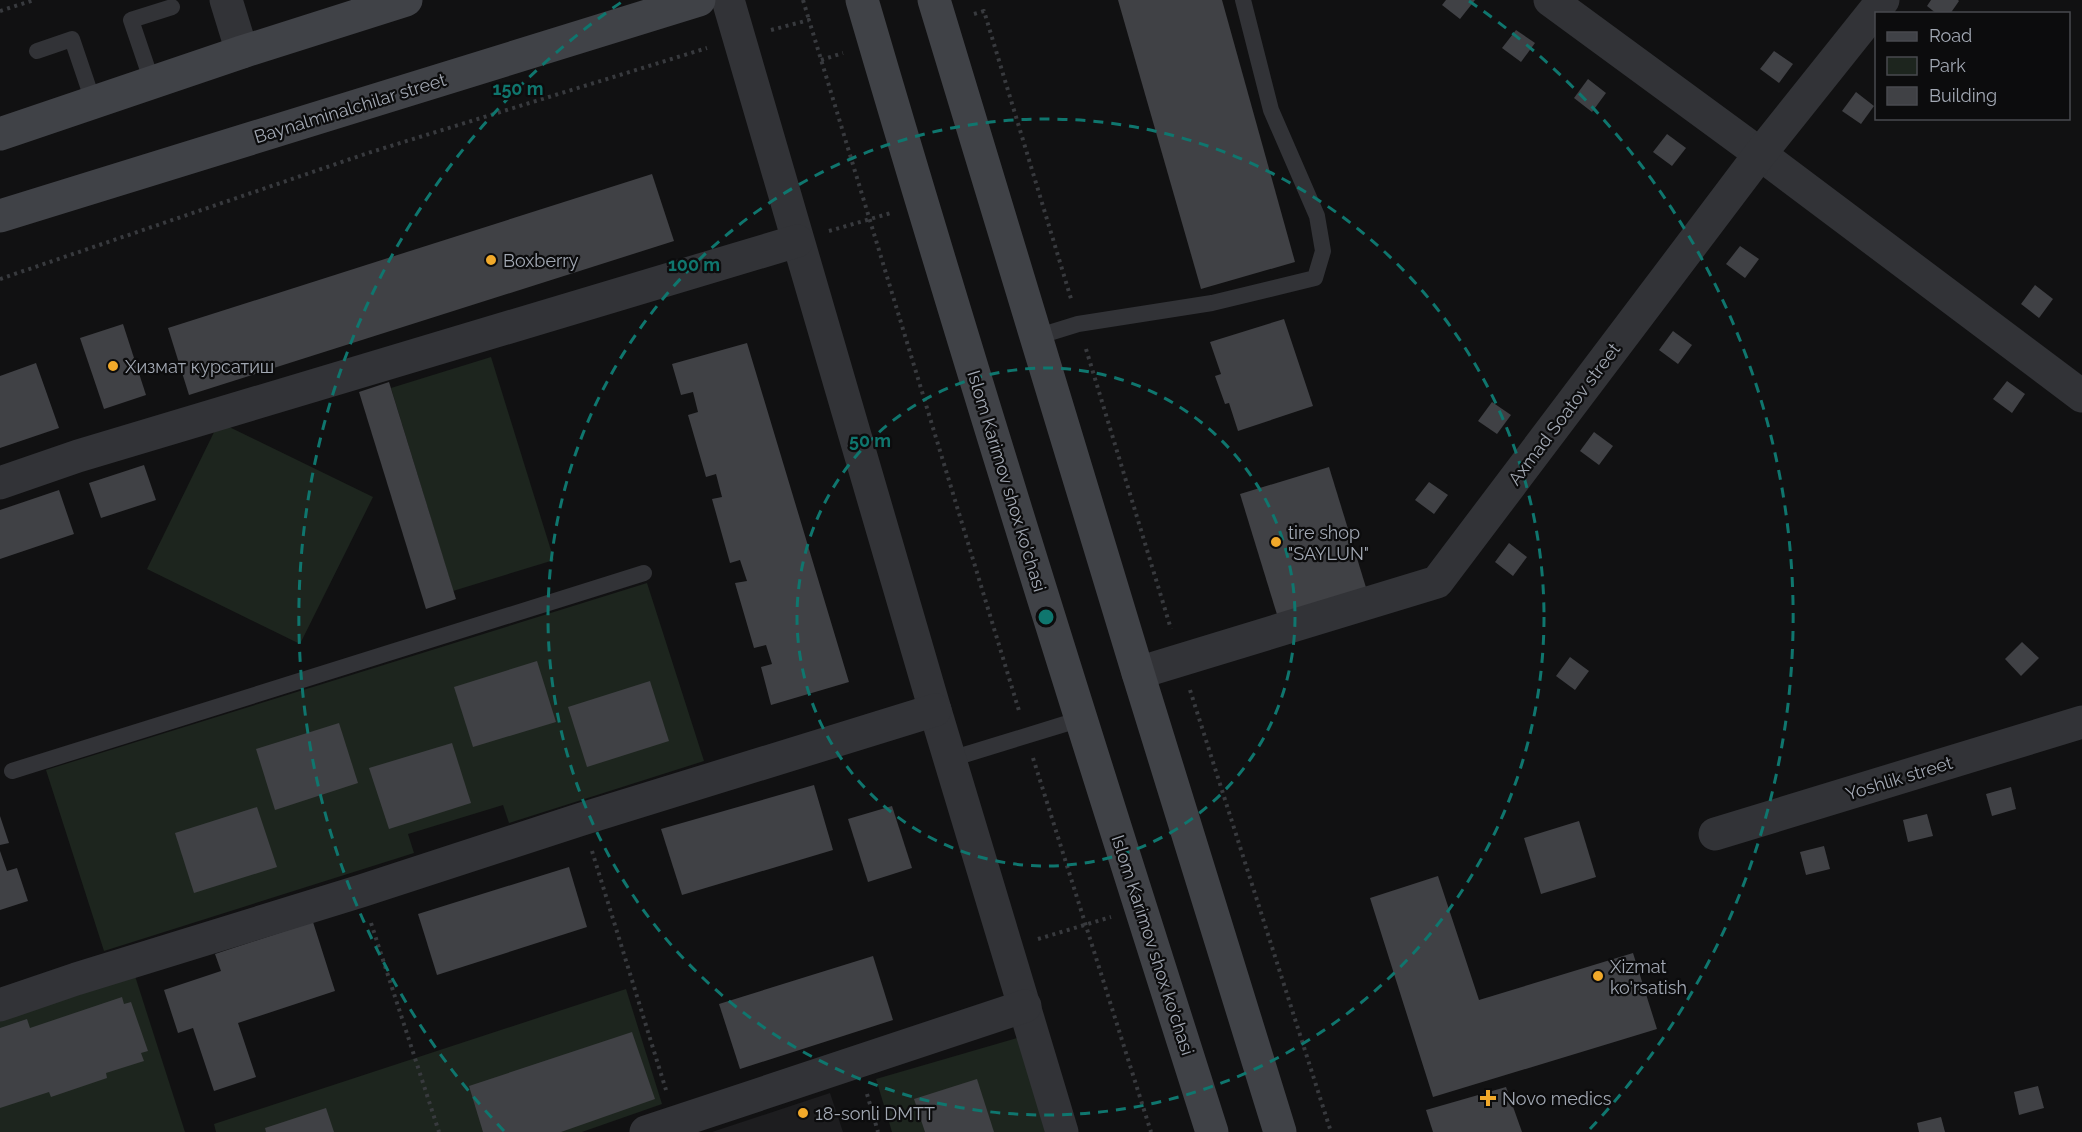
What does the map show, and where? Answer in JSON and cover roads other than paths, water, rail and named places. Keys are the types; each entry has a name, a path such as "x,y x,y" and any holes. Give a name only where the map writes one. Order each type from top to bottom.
{"main road":[{"path":"0,134 93,101 406,0"},
{"name":"Baynalminalchilar street","path":"0,216 699,0"},
{"name":"Islom Karimov shox ko'chasi","path":"862,0 921,202 1212,1132"},
{"path":"934,0 1280,1132"}],"street":[{"path":"226,0 242,52"},
{"path":"728,0 935,710 1062,1132"},
{"path":"1550,0 1760,154 2082,396"},
{"name":"Axmad Soatov street","path":"1138,673 1437,582 1760,154 1883,0"},
{"path":"0,483 100,449 797,241"},
{"path":"0,1005 582,819 935,710"},
{"name":"Yoshlik street","path":"1715,834 2082,722"},
{"path":"646,1132 1025,1006"}],"lane":[{"path":"1036,337 1078,324 1212,303 1315,278 1323,251 1317,216 1271,110 1243,0"},
{"path":"152,82 131,20 172,8"},
{"path":"37,51 72,39 93,101"},
{"path":"12,771 644,573"},
{"path":"951,759 1081,719"}],"place":[{"name":"Boxberry","path":"491,260"},
{"name":"Хизмат курсатиш","path":"113,366"},
{"name":"tire shop \"SAYLUN\"","path":"1276,542"},
{"name":"Xizmat ko'rsatish","path":"1598,976"},
{"name":"Novo medics","path":"1488,1098"},
{"name":"18-sonli DMTT","path":"803,1113"}]}
